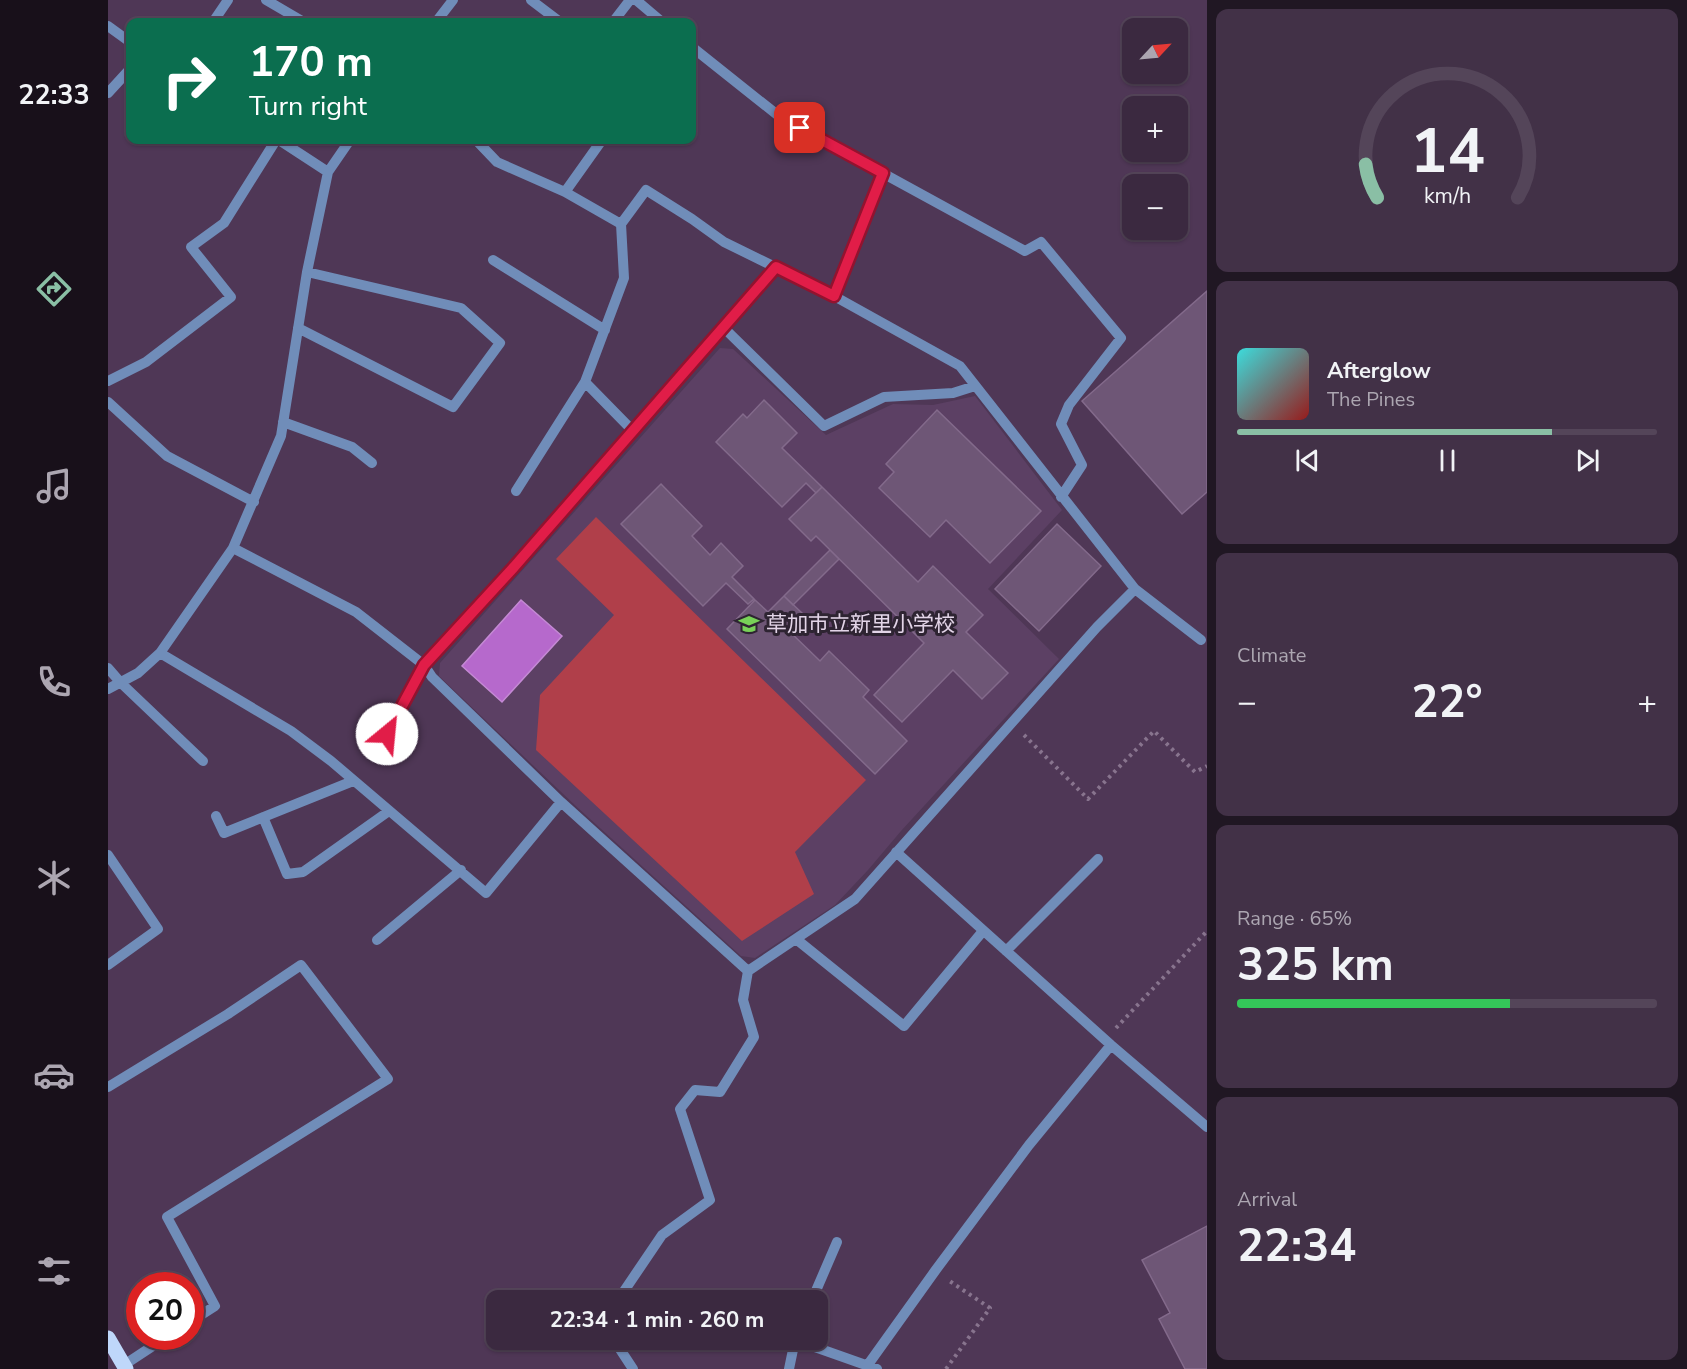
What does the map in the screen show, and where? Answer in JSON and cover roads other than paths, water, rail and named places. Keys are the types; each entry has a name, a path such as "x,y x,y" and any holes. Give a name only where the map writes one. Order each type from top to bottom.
{"main road":[{"path":"108,1338 125,1367"}],"street":[{"path":"216,18 228,0"},
{"path":"267,0 297,18"},
{"path":"439,18 453,0"},
{"path":"531,0 555,18"},
{"path":"616,18 630,0"},
{"path":"636,0 657,18"},
{"path":"108,26 126,39"},
{"path":"696,50 780,117 1025,251 1041,242 1121,338 1069,405 1062,424 1082,465 1061,497"},
{"path":"108,93 126,73"},
{"path":"108,381 146,362 231,297 191,247 224,223 275,144"},
{"path":"284,144 328,172"},
{"path":"108,689 138,674 160,653 233,548 254,502 281,435 307,272 328,172 347,144"},
{"path":"480,144 497,162 565,192 621,224"},
{"path":"565,192 599,144"},
{"path":"834,296 883,173"},
{"path":"516,491 585,381 624,278 621,224 646,190 724,242 834,296 960,366 1135,589 1201,640"},
{"path":"493,260 605,330"},
{"path":"387,734 424,665 522,558 776,267"},
{"path":"298,328 453,407 500,343 461,308 307,272"},
{"path":"724,328 824,426 884,397 953,393 975,386"},
{"path":"585,381 633,431"},
{"path":"108,402 167,456 254,502"},
{"path":"283,422 352,447 372,463"},
{"path":"233,548 356,612 424,665 432,677 561,802 748,971"},
{"path":"625,1290 662,1235 710,1200 680,1109 695,1090 720,1092 754,1038 743,1000 748,971 855,899 1097,627 1135,589"},
{"path":"160,653 291,731 353,780 486,893 561,802"},
{"path":"108,668 203,761"},
{"path":"216,816 224,833 353,780"},
{"path":"263,817 287,874 303,872 388,811"},
{"path":"896,852 1108,1042 1207,1127"},
{"path":"108,855 158,929 108,965"},
{"path":"1006,951 1098,859"},
{"path":"377,940 461,870"},
{"path":"796,939 904,1026 983,931"},
{"path":"108,1088 228,1014 301,965 388,1079 167,1217 197,1272"},
{"path":"824,1350 872,1367 935,1271 1108,1042"},
{"path":"816,1290 837,1242"},
{"path":"204,1286 215,1306 204,1313"},
{"path":"125,1367 149,1350"},
{"path":"621,1350 633,1369"},
{"path":"789,1369 793,1350"}],"place":[{"name":"草加市立新里小学校","path":"749,624"}]}
